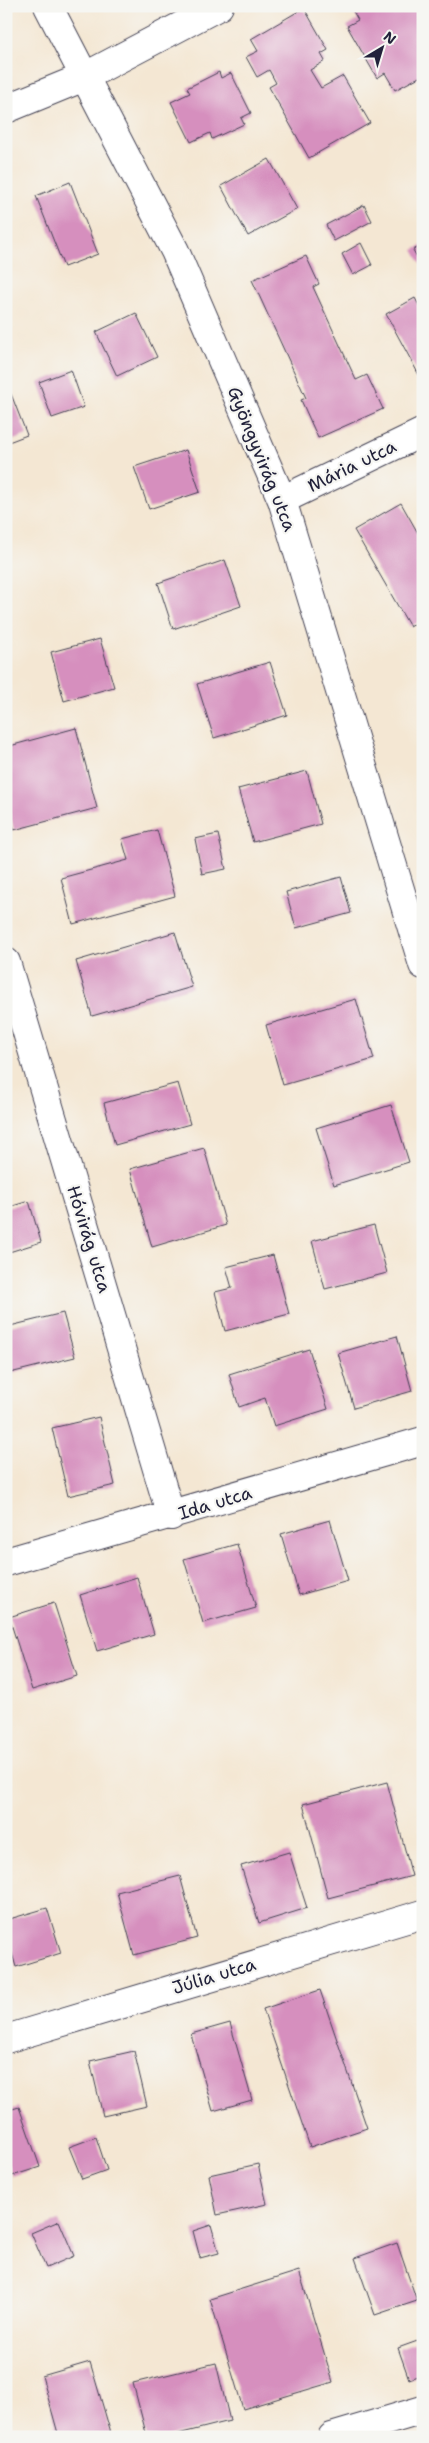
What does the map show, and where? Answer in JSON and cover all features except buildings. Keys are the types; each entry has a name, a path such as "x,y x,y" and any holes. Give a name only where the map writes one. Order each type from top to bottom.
{"street":[{"name":"Gyöngyvirág utca","path":"48,6 175,251 282,500 423,965"},
{"path":"6,108 84,77 218,6"},
{"name":"Mária utca","path":"282,500 423,432"},
{"name":"Hóvirág utca","path":"6,962 171,1516"},
{"name":"Ida utca","path":"6,1562 171,1516 423,1441"},
{"name":"Júlia utca","path":"6,2039 423,1914"},
{"path":"332,2437 423,2410"}]}
